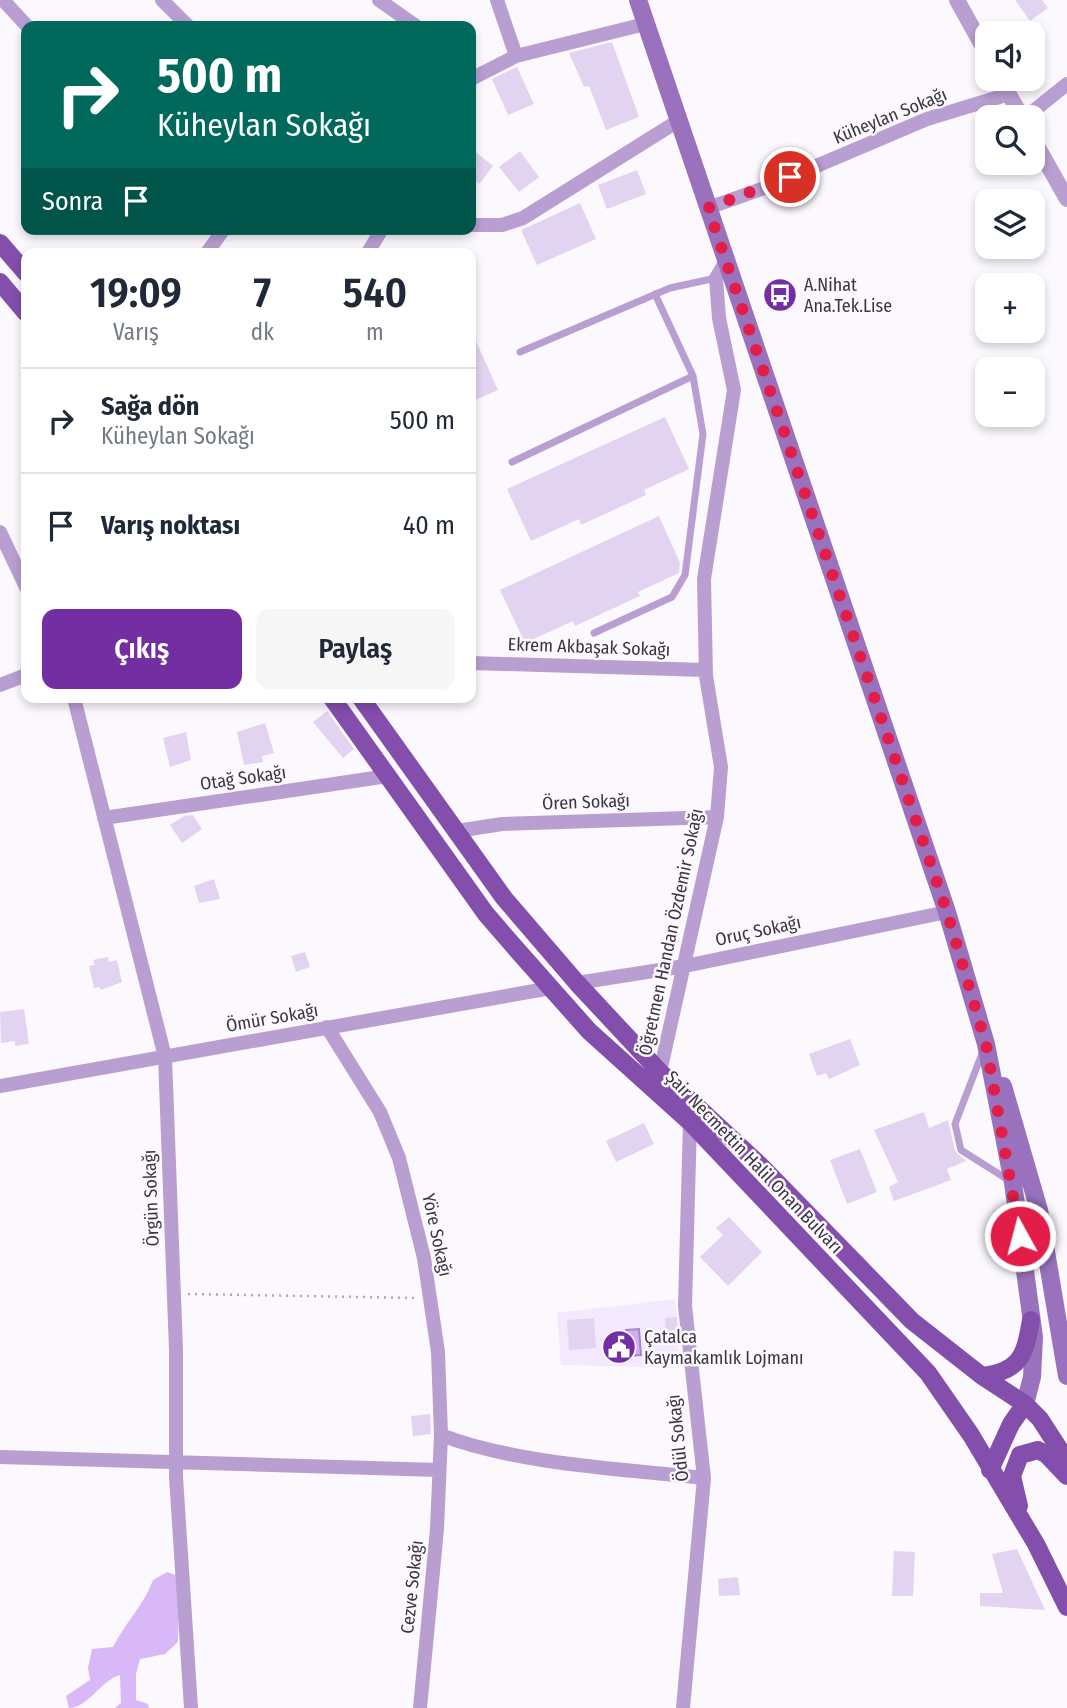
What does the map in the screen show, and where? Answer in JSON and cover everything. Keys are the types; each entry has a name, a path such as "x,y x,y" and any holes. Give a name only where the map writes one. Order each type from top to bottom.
{"main road":[{"path":"638,0 947,912 986,1044 1013,1183 1034,1359 1031,1387 1025,1404 1011,1424 990,1470"},
{"path":"0,243 21,267"},
{"path":"0,282 21,307"},
{"name":"Şair Necmettin Halil Onan Bulvarı","path":"336,703 486,914 589,1031 690,1122 928,1373 956,1410 1024,1524 1067,1607"},
{"name":"Şair Necmettin Halil Onan Bulvarı","path":"365,703 504,898 576,983 660,1072 761,1166 912,1321 982,1376 1025,1404 1046,1428 1067,1461"},
{"path":"986,1044 997,1066 1039,1210 1067,1376"},
{"path":"982,1376 995,1375 1018,1362 1024,1354 1031,1320"},
{"path":"1024,1524 1012,1476 1020,1455 1028,1450 1038,1450 1047,1455 1067,1476"}],"street":[{"path":"379,0 409,21"},
{"path":"497,0 516,56"},
{"path":"957,0 975,32"},
{"path":"172,3 185,21"},
{"path":"6,6 22,21"},
{"path":"476,76 516,56 645,24"},
{"path":"476,65 486,71"},
{"path":"1040,105 1067,84"},
{"path":"1007,91 1016,105"},
{"name":"Küheylan Sokağı","path":"708,208 767,187 928,119 1009,94"},
{"path":"476,225 502,225 523,218 678,121"},
{"path":"1045,160 1067,199"},
{"path":"716,278 726,261"},
{"name":"Öğretmen Handan Özdemir Sokağı","path":"660,1072 717,817 721,767 706,670 704,579 734,390 719,318 716,278"},
{"path":"0,532 21,576"},
{"name":"Ekrem Akbaşak Sokağı","path":"476,663 706,670"},
{"path":"0,685 21,677"},
{"name":"Örgün Sokağı","path":"75,703 165,1057 174,1294 176,1461 191,1708"},
{"name":"Otağ Sokağı","path":"104,818 388,776"},
{"name":"Ören Sokağı","path":"457,831 502,824 717,817"},
{"name":"Oruç Sokağı","path":"576,983 685,966 947,912"},
{"name":"Ömür Sokağı","path":"0,1086 551,988"},
{"name":"Yöre Sokağı","path":"327,1027 380,1112 399,1158 424,1258 438,1352 441,1435 439,1470"},
{"name":"Ödül Sokağı","path":"683,1708 704,1478 685,1306 690,1122"},
{"path":"441,1435 467,1445 585,1465 704,1478"},
{"path":"0,1457 439,1470"},
{"name":"Cezve Sokağı","path":"419,1708 437,1529 439,1470"}],"lane":[{"path":"520,352 655,295 716,278"},
{"path":"594,633 672,597 685,575 703,434 693,376 655,295"},
{"path":"512,462 693,376"},
{"path":"986,1044 955,1124 961,1150 1013,1183"}],"path":[{"path":"174,1294 430,1298"}],"shaded area":[{"name":"Çatalca Kaymakamlık Lojmanı","path":"675,1299 680,1368 561,1365 557,1313"},
{"path":"639,1329 641,1355 628,1356 626,1330"},
{"path":"167,1572 179,1576 178,1642 165,1654 140,1659 136,1674 136,1700 148,1704 149,1708 115,1708 121,1703 120,1675 107,1682 82,1704 69,1708 66,1696 90,1680 88,1668 92,1649 113,1647 145,1598 153,1580"}],"building":[{"path":"1015,0 1042,0 1048,8 1030,21"},
{"path":"612,42 639,117 606,130 589,86 584,87 569,53"},
{"path":"517,67 534,104 508,115 492,79"},
{"path":"520,151 539,177 519,192 499,167"},
{"path":"476,152 493,166 479,184 476,181"},
{"path":"637,170 646,194 607,209 598,185"},
{"path":"580,203 596,239 537,265 521,230"},
{"path":"476,341 498,390 476,400"},
{"path":"665,417 689,469 644,490 646,495 581,525 579,519 531,541 507,489"},
{"path":"659,516 680,563 679,573 638,592 640,596 575,626 573,621 525,643 500,590"},
{"path":"327,711 354,749 343,758 313,722"},
{"path":"265,723 274,753 262,756 263,762 244,765 237,732"},
{"path":"186,732 191,760 170,767 163,738"},
{"path":"193,815 202,829 182,843 170,825 184,816"},
{"path":"214,879 220,899 199,903 194,886"},
{"path":"305,952 310,967 296,972 291,956"},
{"path":"108,957 109,962 117,960 122,982 101,990 100,987 94,988 89,966 95,965 93,960"},
{"path":"24,1009 29,1044 15,1046 15,1041 1,1043 0,1012"},
{"path":"850,1039 860,1065 829,1079 826,1073 817,1076 809,1054"},
{"path":"924,1112 929,1128 948,1120 955,1151 966,1161 947,1169 951,1180 894,1201 889,1187 898,1182 874,1130"},
{"path":"644,1123 654,1144 616,1162 606,1141"},
{"path":"860,1149 877,1192 847,1204 830,1160"},
{"path":"729,1217 762,1252 728,1286 700,1257 723,1235 716,1228"},
{"path":"677,1317 678,1330 666,1331 665,1318"},
{"name":"Çatalca Kaymakamlık Lojmanı","path":"594,1318 596,1348 569,1350 567,1320"},
{"path":"430,1414 431,1434 413,1436 411,1416"},
{"path":"1017,1549 1045,1610 980,1606 980,1593 1003,1593 992,1554"},
{"path":"894,1551 915,1552 913,1596 892,1596"},
{"path":"738,1577 740,1595 719,1596 718,1579"}],"place":[{"name":"A.Nihat Ana.Tek.Lise","path":"780,295"},
{"name":"Çatalca Kaymakamlık Lojmanı","path":"619,1347"}],"route":[{"path":"790,177 708,208 947,912 986,1044 1013,1183 1020,1236"}]}
